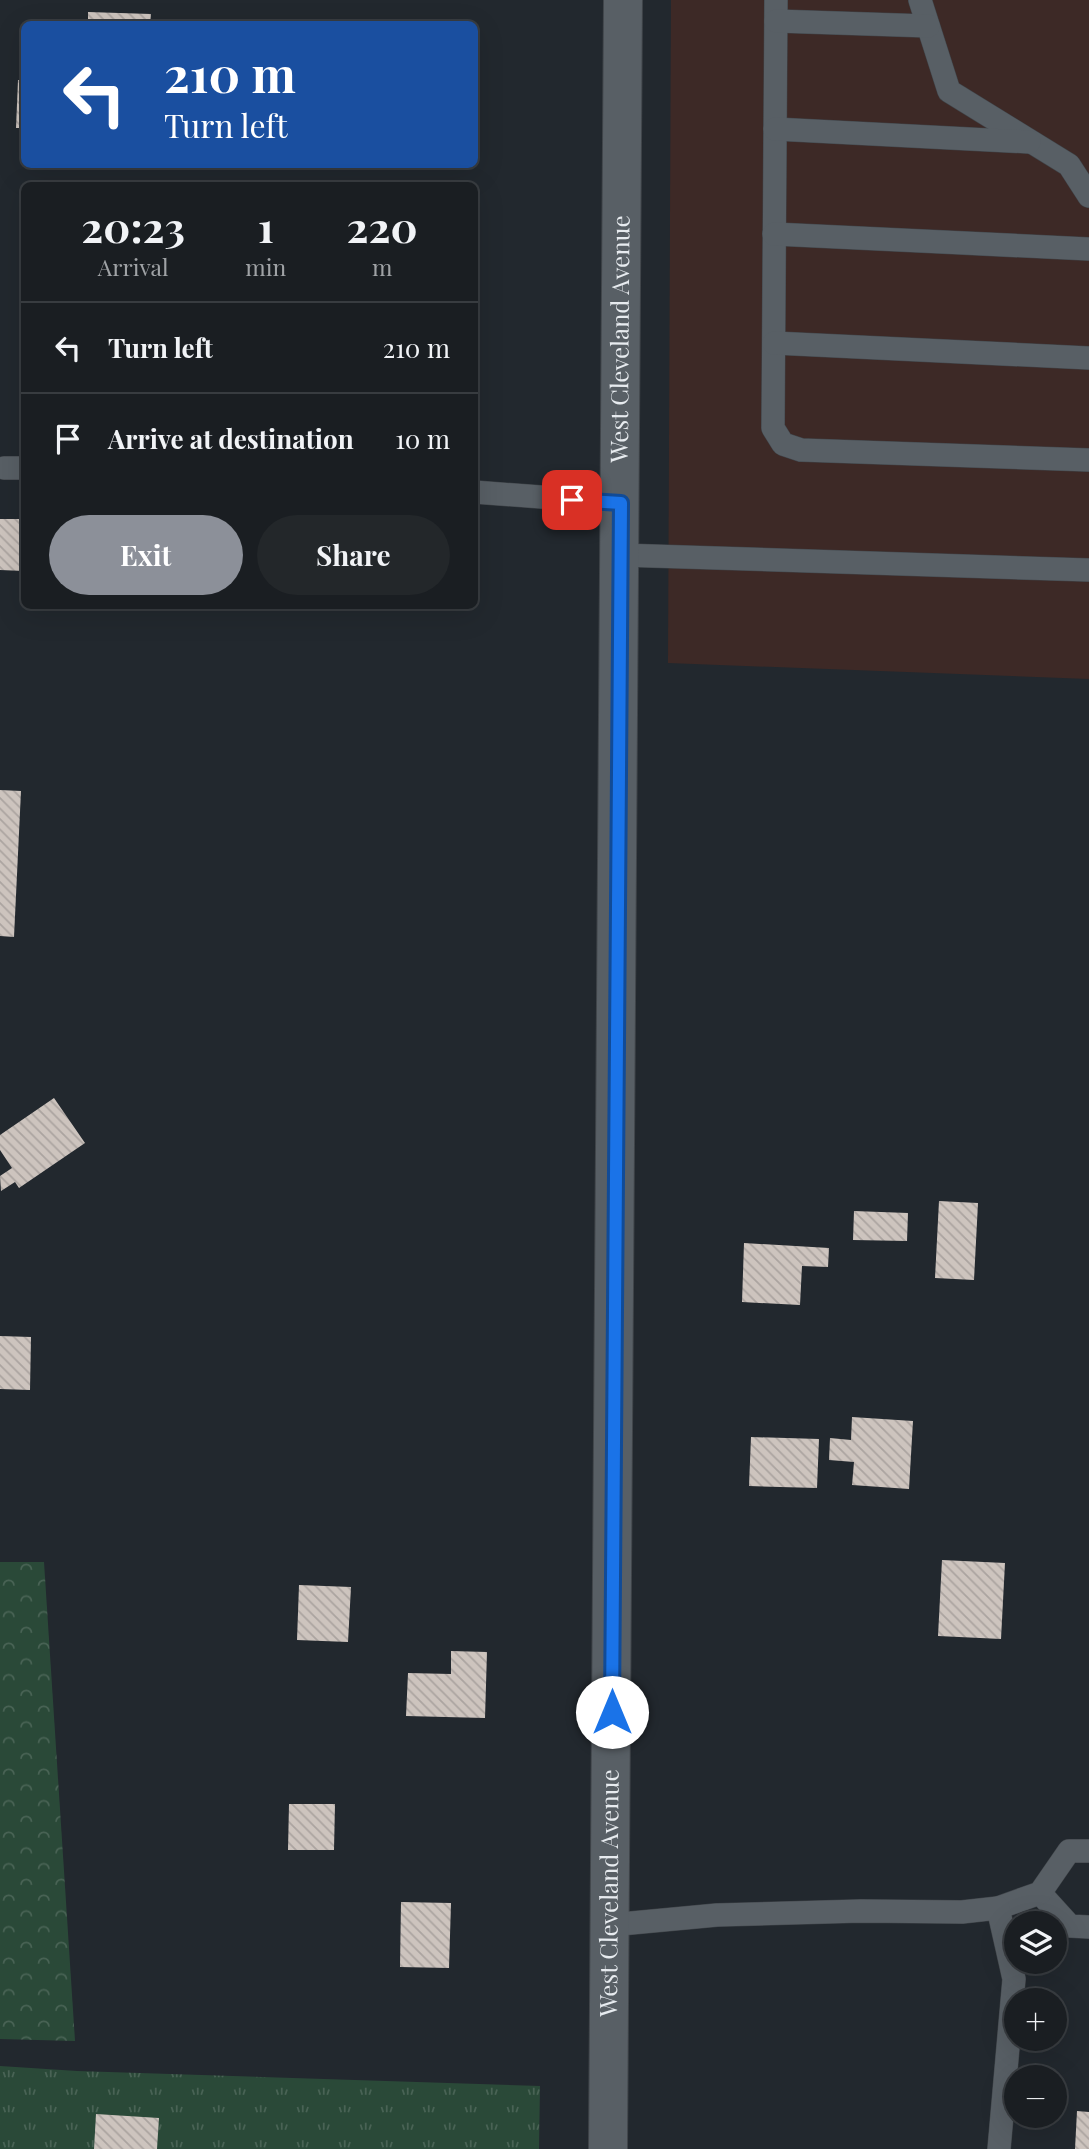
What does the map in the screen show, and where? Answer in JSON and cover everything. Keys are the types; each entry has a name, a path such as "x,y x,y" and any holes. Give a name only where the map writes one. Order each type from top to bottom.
{"main road":[{"name":"West Cleveland Avenue","path":"608,2149 623,0"}],"lane":[{"path":"920,0 949,91 1069,165 1089,196"},
{"path":"928,26 776,11 773,428 783,444 801,450 1089,460"},
{"path":"775,129 1032,142"},
{"path":"774,234 1089,249"},
{"path":"774,343 1089,358"},
{"path":"478,492 621,503"},
{"path":"620,555 1089,570"},
{"path":"610,1925 717,1915 962,1912 998,1908 1040,1893 1069,1851 1089,1851"},
{"path":"1040,1893 1070,1926 1089,1927"},
{"path":"998,1908 1014,1979 999,2149"}],"shaded area":[{"path":"671,0 1089,0 1089,679 668,663"}],"green space":[{"path":"0,1562 44,1562 75,2041 0,2039"},
{"path":"0,2066 77,2071 540,2086 539,2149 0,2149"}],"building":[{"path":"88,12 151,14 150,21 88,21"},
{"path":"18,80 21,80 21,128 16,128"},
{"path":"0,519 21,519 21,571 0,570"},
{"path":"0,790 21,791 14,937 0,936"},
{"path":"54,1098 85,1143 19,1188 15,1182 1,1191 0,1176 12,1168 0,1150 0,1135"},
{"path":"939,1201 978,1203 974,1280 935,1278"},
{"path":"854,1211 908,1213 907,1241 853,1240"},
{"path":"744,1243 829,1248 828,1267 802,1266 800,1305 742,1302"},
{"path":"0,1336 31,1337 30,1390 0,1389"},
{"path":"852,1417 913,1421 909,1489 852,1485 854,1462 829,1460 830,1438 851,1440"},
{"path":"751,1437 819,1439 817,1488 749,1486"},
{"path":"942,1560 1005,1563 1001,1639 938,1636"},
{"path":"299,1585 351,1587 348,1642 297,1640"},
{"path":"451,1651 487,1652 485,1718 406,1716 408,1673 451,1674"},
{"path":"289,1804 335,1804 334,1850 288,1850"},
{"path":"401,1902 451,1903 449,1968 400,1967"},
{"path":"1077,2111 1089,2112 1089,2149 1075,2149"},
{"path":"96,2114 159,2118 157,2149 94,2149"}],"route":[{"path":"572,500 621,503 612,1712"}]}
